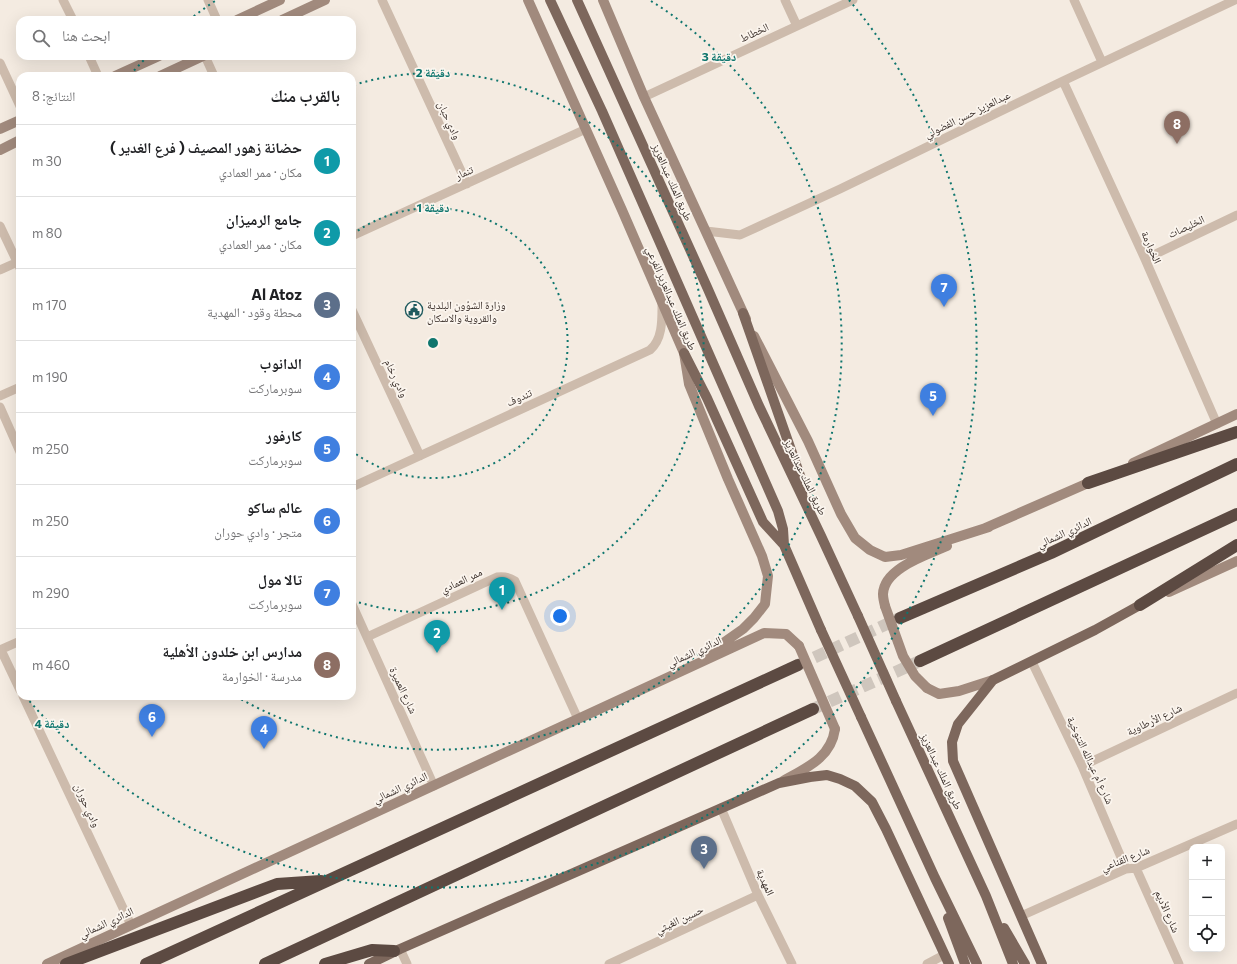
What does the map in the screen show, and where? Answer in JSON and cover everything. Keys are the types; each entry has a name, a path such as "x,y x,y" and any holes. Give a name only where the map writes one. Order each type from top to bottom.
{"highway":[{"path":"1088,483 1237,432"},
{"name":"الدائري الشمالي","path":"900,618 1051,553 1237,464"},
{"path":"920,661 1237,514"},
{"path":"1140,605 1237,545"},
{"path":"146,964 798,665"},
{"path":"265,964 813,709"},
{"path":"66,964 277,884 328,880"},
{"path":"325,964 372,950 397,950"}],"main road":[{"path":"550,0 602,111 778,511 783,529 784,545"},
{"name":"طريق الملك عبدالعزيز","path":"577,0 662,186 759,406 821,536 986,896 1013,964"},
{"path":"743,313 821,536"},
{"path":"684,354 707,398 763,522 784,545 935,878 978,964"},
{"path":"1042,964 953,760 952,742 958,724 993,680 1095,630 1140,605"},
{"path":"369,964 397,950 779,783 810,777 827,776 840,779 855,786 872,802 886,829 946,960"},
{"path":"935,878 964,964"},
{"path":"986,896 1025,964"}],"street":[{"path":"63,0 70,16"},
{"path":"208,0 215,16"},
{"path":"246,16 280,0"},
{"path":"291,16 325,0"},
{"name":"وادي حبان","path":"382,0 466,184"},
{"name":"طريق الملك عبدالعزيز الفرعي","path":"528,0 622,210 684,354 689,384 728,479 762,556 768,576 765,604 754,618 743,629 685,670"},
{"path":"603,0 644,97 743,313 808,441 841,514 855,538 870,550 885,557 901,555 988,527"},
{"path":"785,0 797,26"},
{"name":"الخطاط","path":"644,97 853,0"},
{"path":"1074,0 1102,62"},
{"name":"عبدالعزيز حسن الفضولي","path":"706,231 740,235 840,189 1102,62 1235,0"},
{"path":"91,60 96,72"},
{"path":"124,72 150,60"},
{"path":"169,72 195,60"},
{"path":"206,60 212,72"},
{"path":"0,62 16,97"},
{"name":"الخوارمة","path":"1063,81 1145,259 1217,424"},
{"path":"0,129 16,122"},
{"name":"تنمار","path":"356,234 586,129"},
{"path":"0,150 16,142"},
{"name":"الخليصات","path":"1145,259 1237,215"},
{"path":"0,226 16,258"},
{"path":"0,270 16,265"},
{"name":"تندوف","path":"356,485 650,350 656,346 658,340 662,321 662,303"},
{"name":"وادي رخام","path":"356,319 420,456"},
{"path":"0,396 16,389"},
{"path":"0,407 16,443"},
{"path":"993,680 959,691 939,694 927,688 915,676 904,656 885,606 883,594 886,583 897,570 907,564 1237,414"},
{"path":"1140,605 1237,561"},
{"name":"ممر العمادي","path":"367,637 497,577 502,576 511,578 515,581 578,719"},
{"name":"شارع العميرة","path":"356,613 434,786"},
{"name":"الدائري الشمالي","path":"47,964 764,633 786,634 799,646 835,729 834,739 829,748 813,764 779,783"},
{"path":"16,643 1,650 16,682"},
{"name":"شارع أم عبدالله التنوخية","path":"1032,662 1131,869"},
{"name":"شارع الأرطاوية","path":"1082,766 1237,693"},
{"name":"وادي حوران","path":"25,700 131,925"},
{"name":"المهدية","path":"721,808 758,895 792,964"},
{"name":"شارع القناعي","path":"1021,916 1237,824"},
{"name":"شارع الأديم","path":"1131,869 1179,964"},
{"name":"حسين الغيثي","path":"610,964 758,895"},
{"path":"397,950 407,964"},
{"path":"927,964 946,960"}],"tunnel":[{"path":"798,665 900,618"},
{"path":"813,709 920,661"}],"place":[{"name":"مدارس ابن خلدون الأهلية","path":"1177,144"},
{"name":"تالا مول","path":"944,307"},
{"name":"وزارة الشؤون البلدية والقروية والاسكان","path":"414,310"},
{"name":"كارفور","path":"933,416"},
{"name":"حضانة زهور المصيف ( فرع الغدير )","path":"502,610"},
{"name":"جامع الرميزان","path":"437,653"},
{"name":"عالم ساكو","path":"152,737"},
{"name":"الدانوب","path":"264,749"},
{"name":"Al Atoz","path":"704,869"}]}
